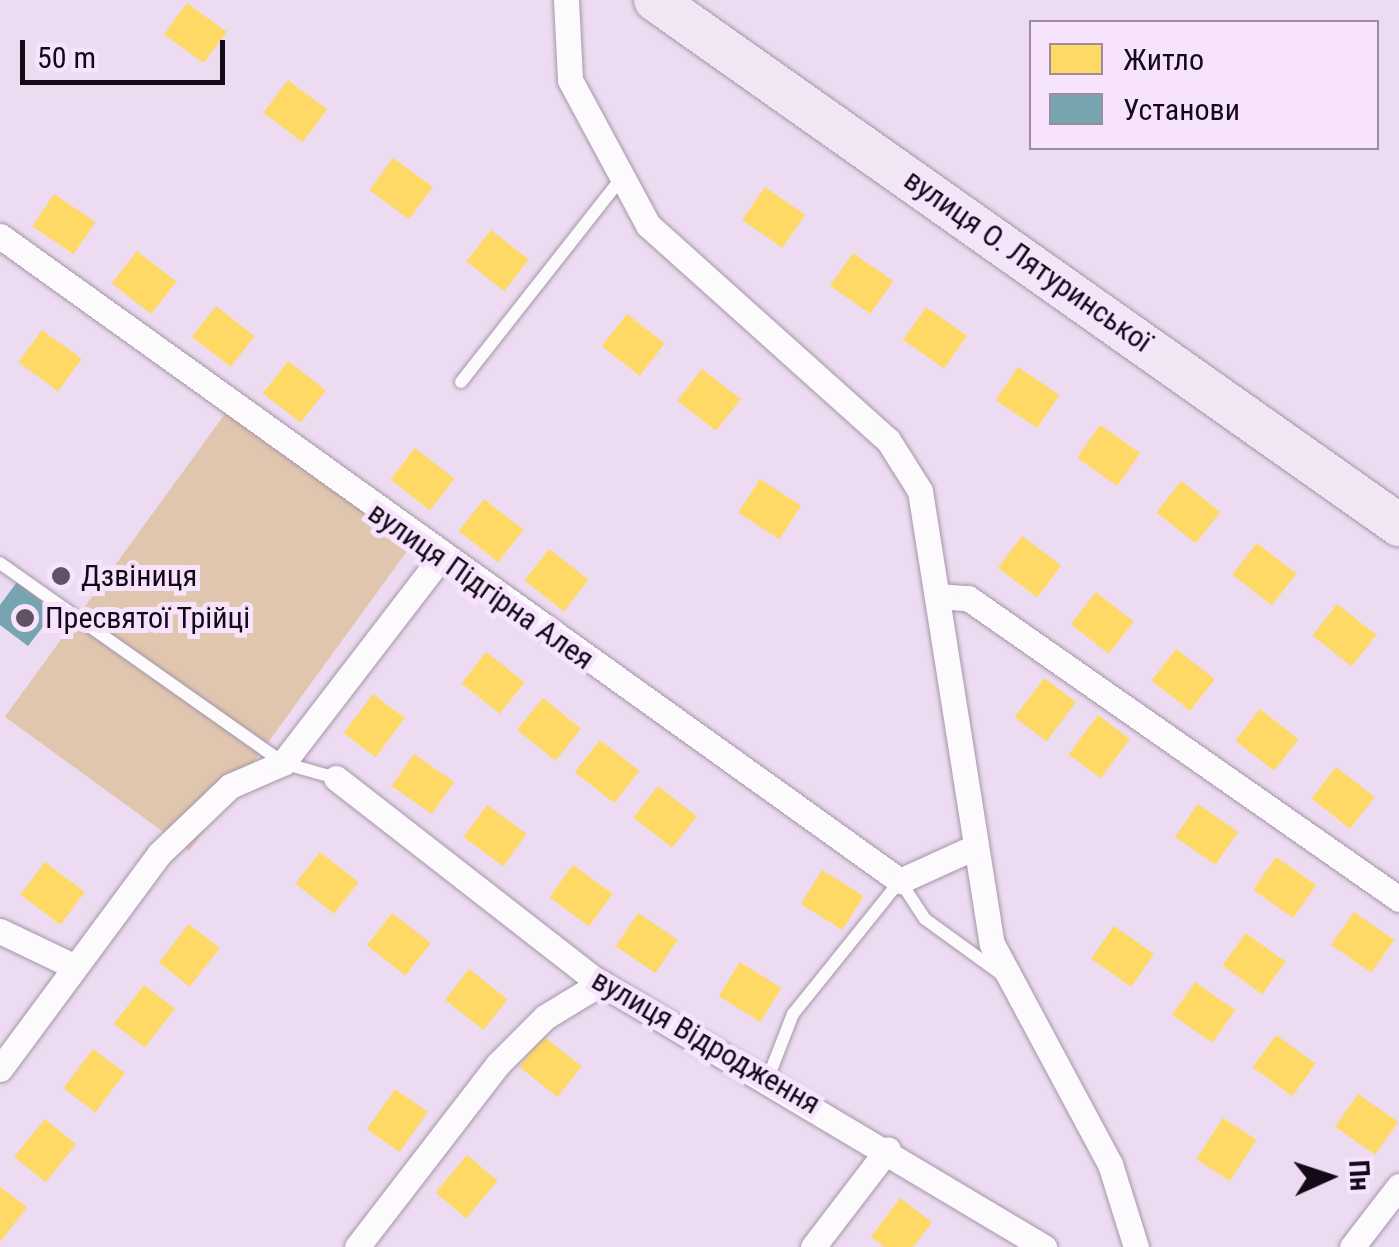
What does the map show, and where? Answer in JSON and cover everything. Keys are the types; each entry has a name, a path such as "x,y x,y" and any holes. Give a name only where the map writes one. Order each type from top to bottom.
{"highway":[{"name":"вулиця О. Лятуринської","path":"654,0 1399,524"}],"street":[{"path":"566,0 570,80 620,180 648,225 888,440 920,491 975,847 1002,976 1095,1132 1136,1247"},
{"name":"вулиця Підгірна Алея","path":"0,236 900,881"},
{"path":"0,1069 71,965 159,854 230,786 283,763 442,556"},
{"path":"937,596 968,598 1399,900"},
{"name":"вулиця Відродження","path":"336,778 602,984 888,1149 1044,1247"},
{"path":"900,881 975,847"},
{"path":"0,931 71,965"},
{"path":"358,1247 498,1064 544,1017 602,984"},
{"path":"813,1247 888,1149"},
{"path":"1352,1247 1395,1200"}],"lane":[{"path":"462,382 620,180"},
{"path":"0,563 283,763 336,778"},
{"path":"768,1078 792,1014 900,881 926,919 1002,976"}],"shaded area":[{"path":"230,407 414,541 189,851 5,717"}],"building: Житло":[{"path":"187,3 227,32 204,63 164,35"},
{"path":"288,80 327,109 302,142 263,113"},
{"path":"393,158 433,187 409,219 369,190"},
{"path":"765,187 805,215 782,248 742,220"},
{"path":"54,194 95,222 74,254 32,226"},
{"path":"491,230 529,260 504,291 466,262"},
{"path":"137,251 176,282 151,314 112,283"},
{"path":"853,253 893,281 870,314 830,286"},
{"path":"216,306 255,336 231,367 192,337"},
{"path":"926,307 967,336 944,368 903,340"},
{"path":"627,314 665,344 640,376 602,346"},
{"path":"42,330 82,359 58,391 18,362"},
{"path":"288,361 326,391 301,423 263,393"},
{"path":"1018,367 1059,395 1037,428 996,400"},
{"path":"702,369 741,399 716,431 677,401"},
{"path":"1100,425 1140,453 1117,486 1077,458"},
{"path":"415,448 454,479 430,510 390,480"},
{"path":"760,479 801,506 779,539 738,513"},
{"path":"1181,481 1220,512 1196,543 1156,513"},
{"path":"484,499 523,530 498,562 459,531"},
{"path":"1022,536 1061,565 1037,597 998,568"},
{"path":"1257,543 1296,574 1272,605 1232,575"},
{"path":"549,549 588,580 564,611 524,581"},
{"path":"1096,592 1134,622 1109,654 1071,624"},
{"path":"1337,604 1376,635 1352,666 1312,636"},
{"path":"1176,649 1215,679 1190,711 1151,681"},
{"path":"486,652 525,682 500,714 461,684"},
{"path":"1044,678 1076,702 1046,741 1015,717"},
{"path":"373,694 405,718 375,757 344,733"},
{"path":"543,698 581,729 555,761 517,730"},
{"path":"1260,709 1299,739 1274,771 1235,741"},
{"path":"1098,715 1130,739 1100,778 1069,754"},
{"path":"600,740 639,771 614,803 575,772"},
{"path":"414,754 454,782 432,814 392,786"},
{"path":"1336,767 1375,797 1350,829 1311,799"},
{"path":"658,786 697,816 672,848 633,818"},
{"path":"1198,804 1238,832 1215,865 1175,837"},
{"path":"487,805 527,834 503,866 463,837"},
{"path":"320,852 359,882 334,914 295,884"},
{"path":"1276,857 1316,885 1293,918 1253,890"},
{"path":"45,862 85,892 60,925 20,895"},
{"path":"573,865 613,894 589,926 549,897"},
{"path":"822,870 864,896 842,930 801,904"},
{"path":"1354,912 1394,940 1371,973 1331,945"},
{"path":"392,913 431,943 405,975 367,945"},
{"path":"638,913 678,940 655,973 616,946"},
{"path":"189,924 220,948 190,987 159,963"},
{"path":"1114,926 1154,954 1131,987 1091,959"},
{"path":"1246,933 1286,962 1262,994 1222,965"},
{"path":"740,962 782,988 760,1022 719,996"},
{"path":"469,969 508,999 484,1030 445,1000"},
{"path":"1195,982 1235,1010 1212,1043 1172,1015"},
{"path":"144,985 175,1009 145,1048 114,1024"},
{"path":"1276,1035 1316,1064 1292,1096 1252,1067"},
{"path":"543,1036 582,1066 558,1097 519,1067"},
{"path":"93,1049 125,1073 95,1112 64,1088"},
{"path":"395,1089 428,1112 400,1152 367,1129"},
{"path":"1358,1094 1398,1122 1375,1155 1335,1127"},
{"path":"1223,1118 1257,1140 1230,1181 1196,1159"},
{"path":"45,1119 76,1144 45,1182 14,1157"},
{"path":"467,1155 498,1181 466,1218 436,1193"},
{"path":"0,1187 27,1207 0,1242"},
{"path":"900,1198 932,1222 913,1247 884,1247 871,1237"}],"building: Установи":[{"name":"Пресвятої Трійці","path":"17,582 55,611 28,646 0,625 0,605"}],"place":[{"name":"Дзвіниця","path":"61,576"},
{"name":"Пресвятої Трійці","path":"25,618"}]}
